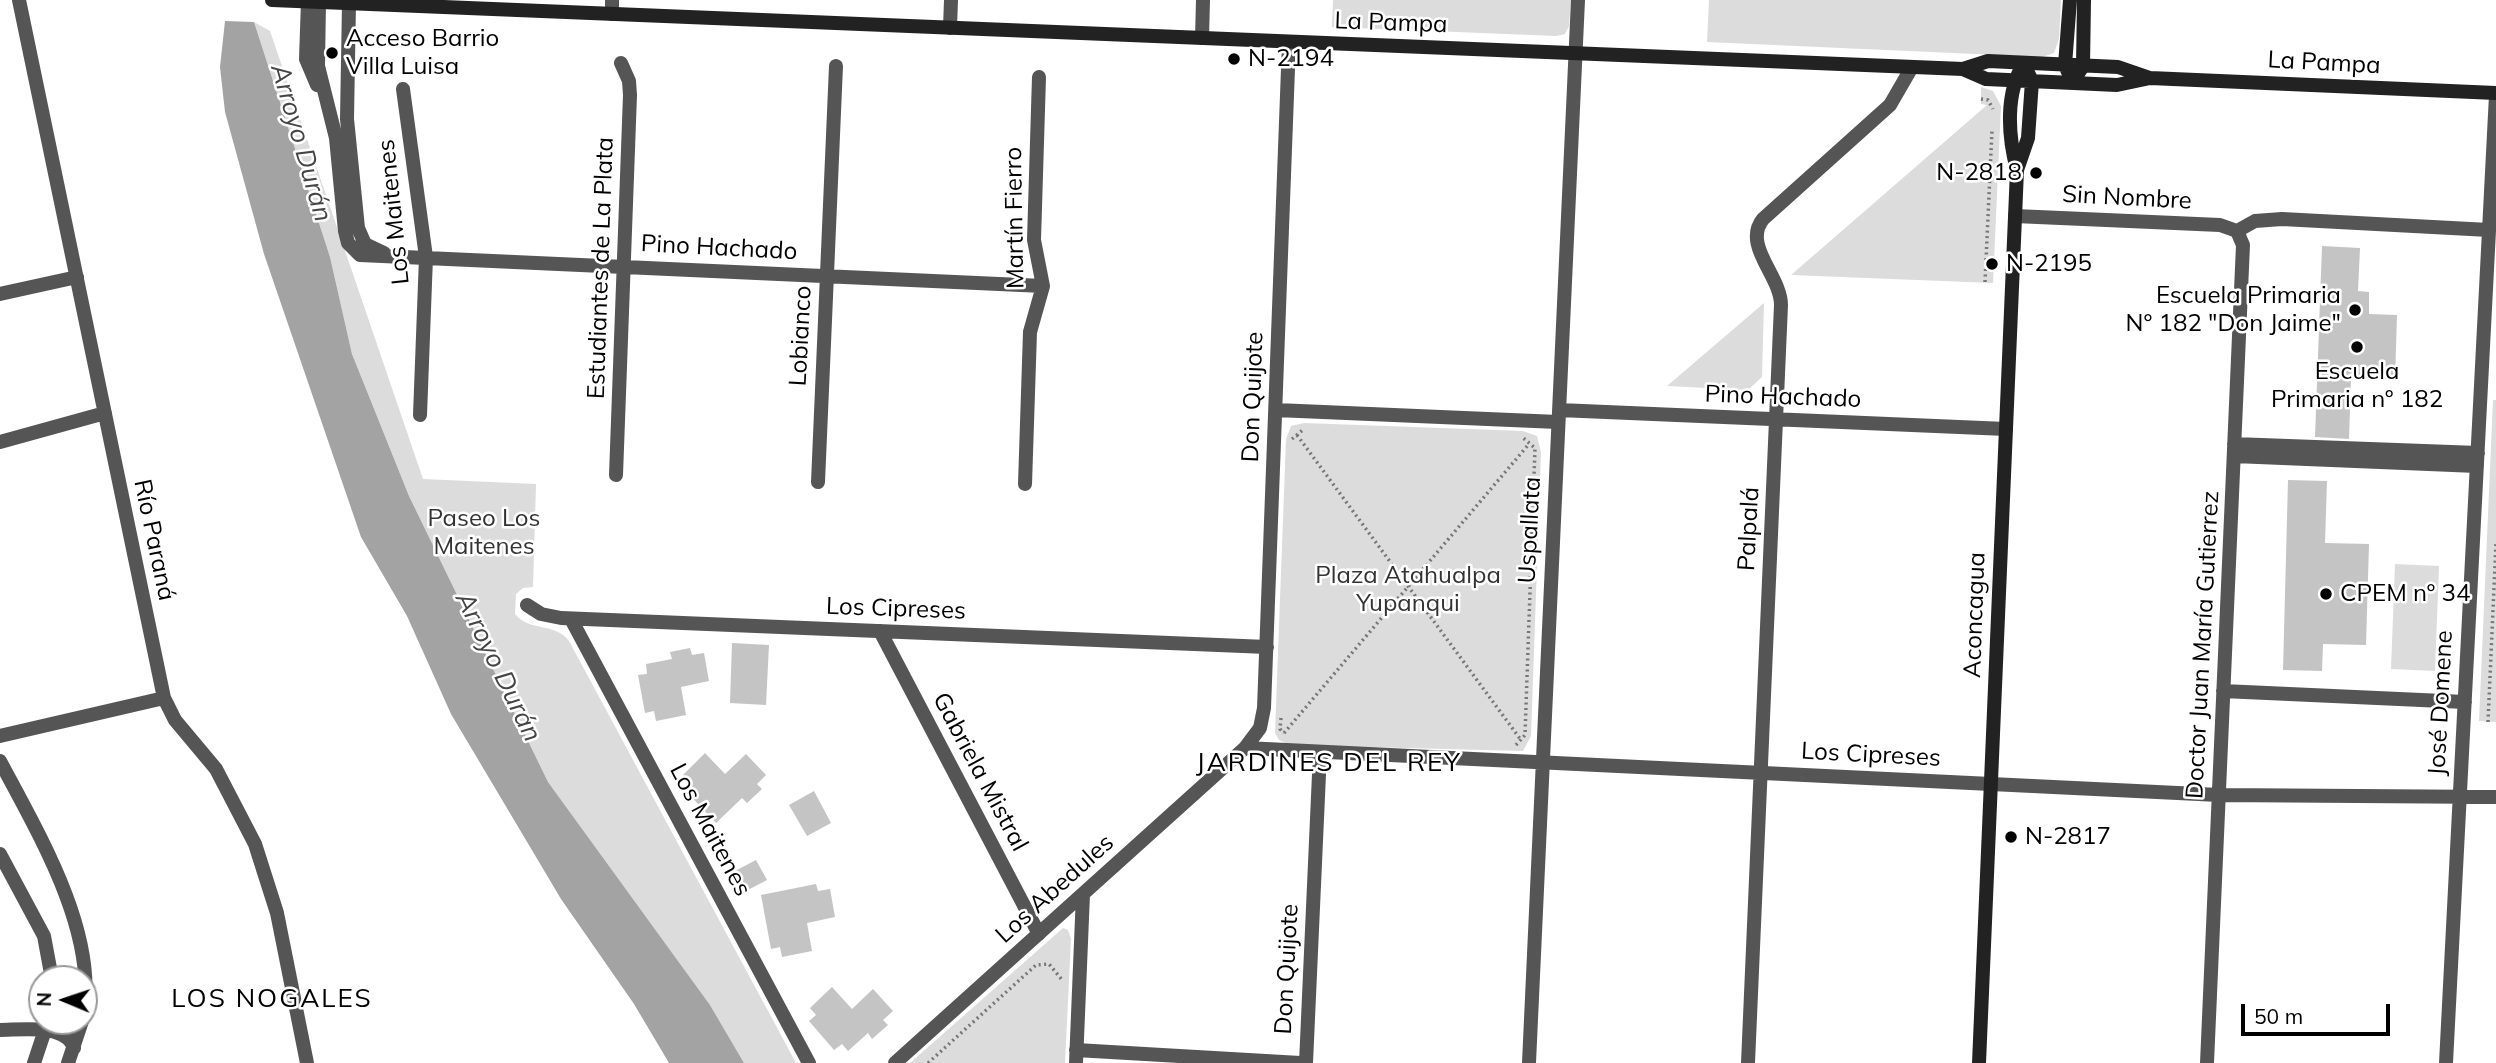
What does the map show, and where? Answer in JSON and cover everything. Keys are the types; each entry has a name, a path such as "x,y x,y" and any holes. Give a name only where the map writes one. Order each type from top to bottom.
{"street":[{"name":"Río Paraná","path":"19,0 164,698 175,720 216,769 255,844 277,913 307,1063"},
{"name":"La Pampa","path":"271,0 612,7 950,28 1963,69 1983,61 2124,68 2150,78"},
{"path":"950,28 951,0"},
{"path":"1202,38 1203,0"},
{"name":"Uspallata","path":"1529,1063 1577,0"},
{"path":"2070,0 2065,65 2073,83"},
{"path":"2073,83 2082,66 2084,0"},
{"name":"Pino Hachado","path":"314,2 312,43 336,138 345,231 348,243 365,256 1043,286"},
{"path":"349,3 347,119 358,228 369,248 392,256"},
{"name":"Don Quijote","path":"1245,748 1256,735 1263,718 1289,42"},
{"name":"Aconcagua","path":"1979,1063 2017,170 2010,136 2013,80 2024,63"},
{"name":"Aconcagua","path":"2017,170 2027,145 2032,81 2024,63"},
{"name":"Estudiantes de La Plata","path":"616,475 631,95 629,81 621,64"},
{"name":"Lobianco","path":"818,482 836,66"},
{"name":"Palpalá","path":"1748,1063 1781,298 1776,278 1756,243 1757,226 1890,105 1912,67"},
{"name":"La Pampa","path":"1963,69 1980,78 2073,83 2123,85 2150,78 2496,94"},
{"name":"Martín Fierro","path":"1025,484 1030,332 1043,286 1034,240 1039,77"},
{"name":"Los Maitenes","path":"403,89 426,257 420,415"},
{"name":"José Domene","path":"2446,1063 2496,94"},
{"name":"Sin Nombre","path":"2015,216 2220,225 2237,231"},
{"path":"2237,231 2255,222 2282,219 2489,230"},
{"name":"Doctor Juan María Gutierrez","path":"2207,1063 2243,245 2237,231"},
{"path":"0,294 77,277"},
{"name":"Pino Hachado","path":"1276,410 1777,419 2006,429"},
{"path":"0,442 105,413"},
{"path":"2234,450 2477,460"},
{"name":"Los Cipreses","path":"527,605 547,616 571,619 1267,647"},
{"name":"Los Maitenes","path":"571,619 809,1063"},
{"name":"Gabriela Mistral","path":"880,631 1039,933"},
{"path":"2223,691 2465,702"},
{"path":"0,736 164,698"},
{"name":"Los Cipreses","path":"1245,748 2219,794 2496,797"},
{"name":"Los Abedules","path":"895,1063 1245,748"},
{"name":"Don Quijote","path":"1306,1063 1320,752"},
{"path":"0,761 78,926 86,965"},
{"path":"0,854 44,936 49,965"},
{"path":"1083,894 1076,1057 1300,1063"},
{"path":"0,1030 28,1028"},
{"path":"34,1063 44,1035"},
{"path":"64,1035 74,1048"},
{"path":"68,1063 78,1035"}],"path":[{"path":"1981,99 1988,100 1993,107 1985,282"},
{"path":"1292,440 1304,429 1318,429"},
{"path":"1297,435 1521,740"},
{"path":"1509,437 1523,438 1535,448 1525,735 1515,747"},
{"path":"1284,733 1530,443"},
{"path":"2488,722 2496,543"},
{"path":"1281,715 1280,729 1290,739"},
{"path":"928,1063 1038,964 1049,964 1060,976 1063,991"}],"green space":[{"path":"1333,0 1571,0 1569,26 1565,34 1556,36 1332,27"},
{"path":"1709,0 2061,0 2059,39 2054,53 2042,57 1707,42"},
{"name":"Paseo Los Maitenes","path":"254,22 270,31 423,479 536,484 533,587 523,588 516,594 515,614 527,623 557,631 569,641 796,1063 744,1063 710,1005 548,782 409,496 352,354 330,257"},
{"path":"1981,87 1993,91 2001,106 1993,283 1791,275 1987,105 1981,104"},
{"path":"1764,303 1762,377 1748,390 1667,386"},
{"path":"2493,400 2496,400 2496,722 2479,721"},
{"name":"Plaza Atahualpa Yupanqui","path":"1304,423 1523,431 1537,436 1541,452 1531,736 1523,751 1290,745 1279,740 1275,733 1286,439 1291,426"},
{"path":"2395,564 2439,566 2435,671 2391,669"},
{"path":"1063,928 1068,930 1071,939 1065,1063 910,1063"}],"shaded area":[{"path":"225,21 254,22 330,257 352,354 409,496 548,782 710,1005 744,1063 669,1063 634,1004 561,899 451,714 407,616 361,537 264,254 225,112 220,67"}],"building":[{"name":"Escuela Primaria n° 182","path":"2322,246 2360,248 2358,291 2369,292 2369,314 2397,315 2395,380 2351,378 2349,439 2315,437"},
{"name":"CPEM n° 34","path":"2288,480 2327,481 2325,543 2369,544 2366,645 2323,644 2322,671 2283,670"},
{"path":"732,643 769,645 766,705 730,703"},
{"path":"690,648 692,655 704,653 709,681 681,687 686,715 656,721 654,711 645,713 638,675 647,674 646,664 672,659 670,652"},
{"path":"705,753 725,774 746,754 766,775 757,784 762,789 747,803 742,798 716,823 683,788 690,782 683,775"},
{"path":"814,791 831,823 807,836 789,805"},
{"path":"756,860 767,880 746,891 735,871"},
{"path":"816,884 818,891 830,889 835,917 807,923 812,951 782,957 780,947 771,949 761,895"},
{"path":"832,987 852,1009 873,989 893,1011 883,1020 888,1025 872,1039 868,1033 848,1051 842,1044 834,1050 809,1021 816,1015 810,1008"}],"place":[{"name":"Acceso Barrio Villa Luisa","path":"332,53"},
{"name":"N-2194","path":"1234,59"},
{"name":"N-2818","path":"2036,173"},
{"name":"N-2195","path":"1992,264"},
{"name":"Escuela Primaria N° 182 \"Don Jaime\"","path":"2355,310"},
{"name":"Escuela Primaria n° 182","path":"2357,347"},
{"name":"CPEM n° 34","path":"2326,594"},
{"name":"N-2817","path":"2011,837"}],"district":[{"name":"JARDINES DEL REY","path":"1329,763"},
{"name":"LOS NOGALES","path":"272,999"}],"water label":[{"name":"Arroyo Durán","path":"301,143"},
{"name":"Arroyo Durán","path":"498,667"}]}
